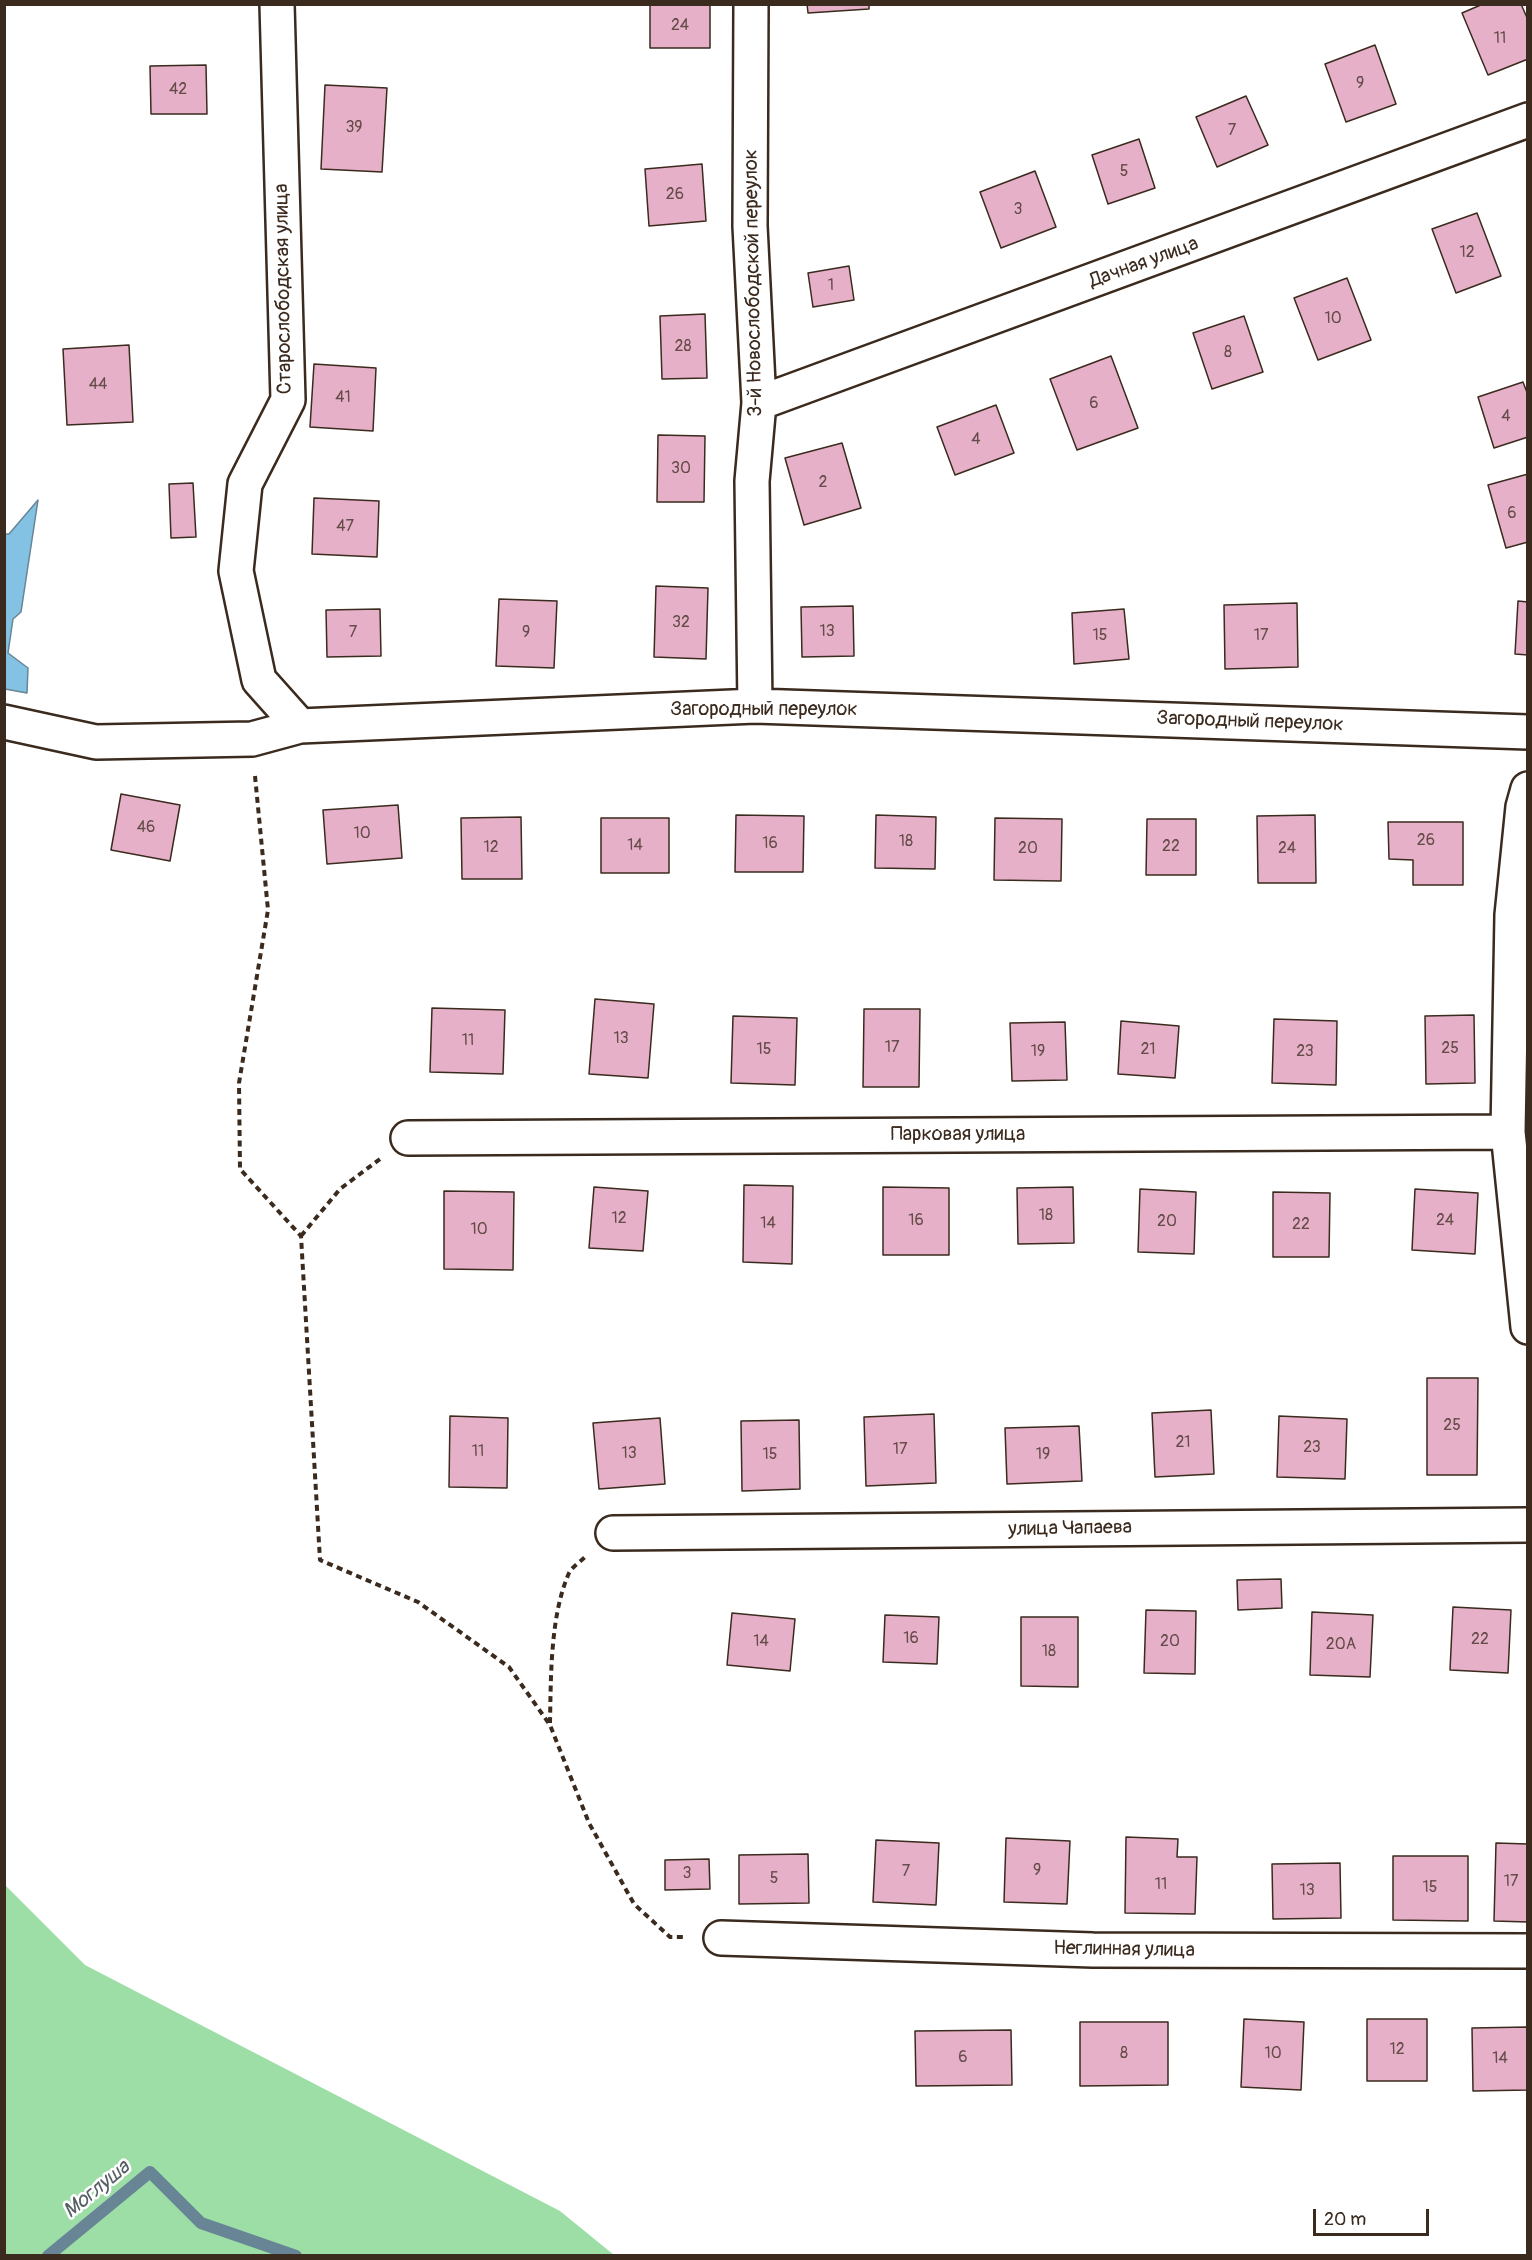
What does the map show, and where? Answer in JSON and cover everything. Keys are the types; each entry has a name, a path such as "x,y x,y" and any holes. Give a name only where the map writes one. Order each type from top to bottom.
{"street":[{"name":"Старослободская улица","path":"278,4 288,400 245,484 236,571 259,680 300,726"},
{"name":"3-й Новослободской переулок","path":"751,4 750,226 759,403 752,481 755,706"},
{"name":"Дачная улица","path":"759,403 1527,120"},
{"name":"Загородный переулок","path":"4,722 96,742 252,740 300,726 755,706 1527,732"},
{"path":"1527,789 1523,807 1512,915 1509,1132 1527,1327"},
{"name":"Парковая улица","path":"408,1138 1509,1132"},
{"name":"улица Чапаева","path":"613,1533 1527,1525"},
{"name":"Неглинная улица","path":"721,1938 1093,1950 1527,1952"}],"path":[{"path":"252,740 268,910 239,1083 240,1169 302,1236 320,1560 418,1602 509,1667 550,1725 589,1823 634,1904 670,1937 721,1938"},
{"path":"302,1236 340,1189 408,1138"},
{"path":"550,1725 551,1659 560,1606 570,1571 613,1533"}],"green space":[{"path":"5,1885 85,1965 560,2211 614,2255 5,2255"}],"water":[{"path":"38,500 21,612 13,619 8,653 28,668 27,693 5,689 5,534 9,534"}],"building":[{"path":"650,4 710,4 710,48 650,48"},
{"path":"807,4 869,4 869,9 808,13"},
{"path":"1483,4 1521,4 1528,20 1528,59 1488,75 1462,13"},
{"path":"1375,45 1396,104 1346,122 1325,64"},
{"path":"206,65 207,114 151,114 150,66"},
{"path":"325,85 387,88 382,172 321,169"},
{"path":"1246,96 1268,145 1217,167 1196,117"},
{"path":"1139,139 1155,188 1108,204 1092,155"},
{"path":"702,164 706,221 649,226 645,169"},
{"path":"1035,171 1056,227 1001,248 980,192"},
{"path":"1477,213 1501,276 1456,293 1432,229"},
{"path":"849,266 854,300 813,307 808,273"},
{"path":"1347,278 1371,340 1318,360 1294,298"},
{"path":"705,314 707,378 662,379 660,316"},
{"path":"1244,316 1263,372 1212,389 1193,333"},
{"path":"129,345 133,422 67,425 63,349"},
{"path":"1111,356 1138,428 1077,450 1050,379"},
{"path":"314,364 376,368 373,431 310,427"},
{"path":"1523,382 1528,395 1528,437 1494,448 1478,397"},
{"path":"996,405 1014,453 955,475 937,427"},
{"path":"658,435 705,436 704,502 657,502"},
{"path":"842,443 861,508 804,525 785,458"},
{"path":"1528,474 1528,542 1506,548 1488,485"},
{"path":"193,483 196,537 171,538 169,484"},
{"path":"314,498 379,501 377,557 312,554"},
{"path":"656,586 708,588 706,659 654,657"},
{"path":"499,599 557,601 554,668 496,666"},
{"path":"1518,601 1528,602 1528,655 1515,654"},
{"path":"1297,603 1298,667 1225,669 1224,605"},
{"path":"853,606 854,656 802,657 801,607"},
{"path":"380,609 381,656 327,657 326,610"},
{"path":"1124,609 1129,659 1074,664 1072,613"},
{"path":"121,794 180,805 170,861 111,850"},
{"path":"398,805 402,858 327,864 323,810"},
{"path":"736,815 804,816 803,872 735,872"},
{"path":"876,815 936,817 935,869 875,868"},
{"path":"1315,815 1316,883 1258,883 1257,816"},
{"path":"521,817 522,879 462,879 461,818"},
{"path":"601,818 669,818 669,873 601,873"},
{"path":"995,818 1062,819 1061,881 994,880"},
{"path":"1147,819 1196,819 1196,875 1146,875"},
{"path":"1388,822 1463,822 1463,885 1413,885 1413,860 1389,859"},
{"path":"595,999 654,1004 648,1078 589,1074"},
{"path":"432,1008 505,1010 503,1074 430,1072"},
{"path":"864,1009 920,1009 919,1087 863,1087"},
{"path":"1474,1015 1475,1083 1426,1084 1425,1016"},
{"path":"733,1016 797,1018 795,1085 731,1083"},
{"path":"1274,1019 1337,1021 1336,1085 1272,1083"},
{"path":"1121,1021 1179,1026 1175,1078 1118,1074"},
{"path":"1065,1022 1067,1080 1012,1081 1010,1023"},
{"path":"744,1185 793,1186 792,1264 743,1262"},
{"path":"594,1187 648,1191 643,1251 589,1248"},
{"path":"883,1187 949,1188 949,1255 883,1255"},
{"path":"1073,1187 1074,1243 1018,1244 1017,1188"},
{"path":"1140,1189 1196,1192 1194,1254 1138,1252"},
{"path":"1415,1189 1478,1193 1475,1254 1412,1250"},
{"path":"444,1191 514,1192 513,1270 444,1269"},
{"path":"1273,1192 1330,1193 1329,1257 1273,1257"},
{"path":"1427,1378 1478,1378 1477,1475 1427,1475"},
{"path":"1211,1410 1214,1474 1155,1477 1152,1413"},
{"path":"934,1414 936,1483 866,1486 864,1417"},
{"path":"450,1416 508,1418 507,1488 449,1487"},
{"path":"1279,1416 1347,1419 1345,1479 1277,1477"},
{"path":"660,1418 665,1484 599,1489 593,1423"},
{"path":"799,1420 800,1489 742,1491 741,1421"},
{"path":"1079,1426 1082,1481 1007,1484 1005,1428"},
{"path":"1281,1579 1282,1608 1238,1610 1237,1580"},
{"path":"1453,1607 1511,1610 1508,1673 1450,1670"},
{"path":"1146,1610 1196,1611 1195,1674 1144,1673"},
{"path":"1312,1612 1373,1615 1370,1677 1310,1675"},
{"path":"732,1613 795,1619 790,1671 727,1665"},
{"path":"885,1615 939,1617 937,1664 883,1662"},
{"path":"1021,1617 1078,1617 1078,1687 1021,1686"},
{"path":"1126,1837 1178,1839 1177,1857 1197,1857 1195,1914 1125,1913"},
{"path":"1006,1838 1070,1841 1067,1904 1004,1902"},
{"path":"876,1840 939,1843 936,1905 873,1902"},
{"path":"1496,1843 1528,1844 1528,1922 1494,1921"},
{"path":"808,1854 809,1903 739,1904 739,1855"},
{"path":"1393,1856 1468,1856 1468,1921 1393,1920"},
{"path":"709,1859 710,1889 665,1890 665,1860"},
{"path":"1340,1863 1341,1918 1273,1919 1272,1864"},
{"path":"1244,2019 1304,2022 1301,2090 1241,2087"},
{"path":"1367,2019 1427,2019 1427,2081 1367,2081"},
{"path":"1080,2022 1168,2022 1168,2085 1080,2086"},
{"path":"1528,2027 1528,2090 1473,2091 1472,2028"},
{"path":"1011,2030 1012,2085 916,2086 915,2031"}],"waterway":[{"name":"Моглуша","path":"48,2256 150,2172 201,2223 296,2256"}]}
